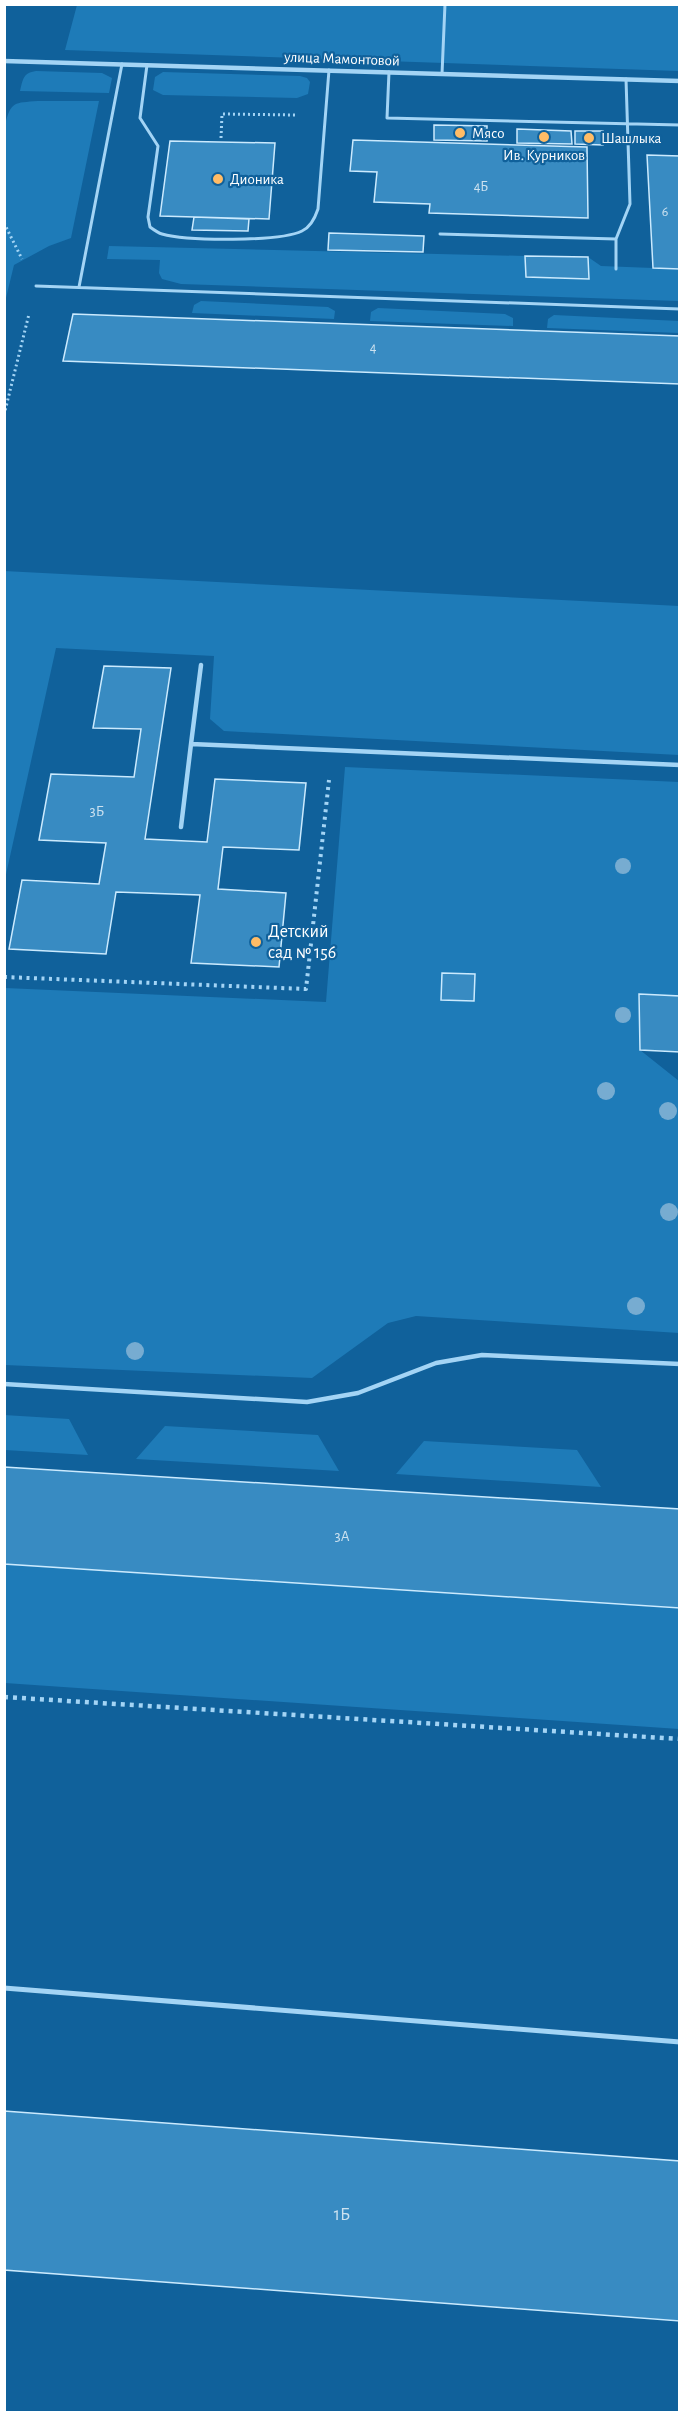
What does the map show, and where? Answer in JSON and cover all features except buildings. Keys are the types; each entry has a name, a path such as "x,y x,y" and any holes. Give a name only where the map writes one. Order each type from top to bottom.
{"street":[{"name":"улица Мамонтовой","path":"4,62 680,81"}],"lane":[{"path":"442,74 445,4"},
{"path":"79,287 122,64"},
{"path":"147,65 140,118 142,126 153,136 158,146 148,217 150,227 160,234 179,237 281,238 310,227 318,209 329,70"},
{"path":"389,72 387,118 680,125"},
{"path":"616,269 616,239 630,204 626,79"},
{"path":"440,234 616,239"},
{"path":"36,286 680,309"},
{"path":"181,827 201,665"},
{"path":"191,744 680,765"},
{"path":"4,1384 307,1402 358,1393 436,1363 482,1355 680,1364"},
{"path":"4,1988 680,2042"}],"path":[{"path":"221,138 222,114 295,115"},
{"path":"4,223 10,237"},
{"path":"4,415 36,286"},
{"path":"4,977 306,989 332,750"},
{"path":"4,1697 680,1739"}],"shaded area":[{"path":"77,5 679,5 679,71 65,50"},
{"path":"36,71 102,73 112,78 109,93 20,91 24,77"},
{"path":"163,72 300,76 307,78 310,82 308,94 297,98 163,95 153,90 155,77"},
{"path":"99,101 71,238 49,246 14,265 5,302 5,125 12,107 19,103"},
{"path":"109,246 525,256 526,277 589,279 588,257 601,266 679,269 679,301 181,284 162,279 159,273 160,260 107,259"},
{"path":"201,301 328,307 335,311 334,319 192,313 194,305"},
{"path":"378,308 505,314 513,318 513,326 370,321 371,312"},
{"path":"554,315 679,321 679,333 547,328 548,319"},
{"path":"4,571 679,606 679,755 224,731 210,719 214,656 56,648 5,879"},
{"path":"345,767 679,782 679,996 639,994 640,1050 679,1081 679,1333 416,1316 388,1323 312,1378 5,1365 5,988 326,1002"},
{"path":"4,1415 69,1419 88,1455 5,1450"},
{"path":"165,1426 318,1435 339,1471 136,1459"},
{"path":"424,1441 577,1450 601,1487 396,1474"},
{"path":"4,1564 679,1608 679,1729 5,1683"}],"place":[{"name":"Мясо","path":"460,133"},
{"name":"Ив. Курников","path":"544,137"},
{"name":"Шашлыка","path":"589,138"},
{"name":"Дионика","path":"218,179"},
{"name":"Детский сад № 156","path":"256,942"}]}
